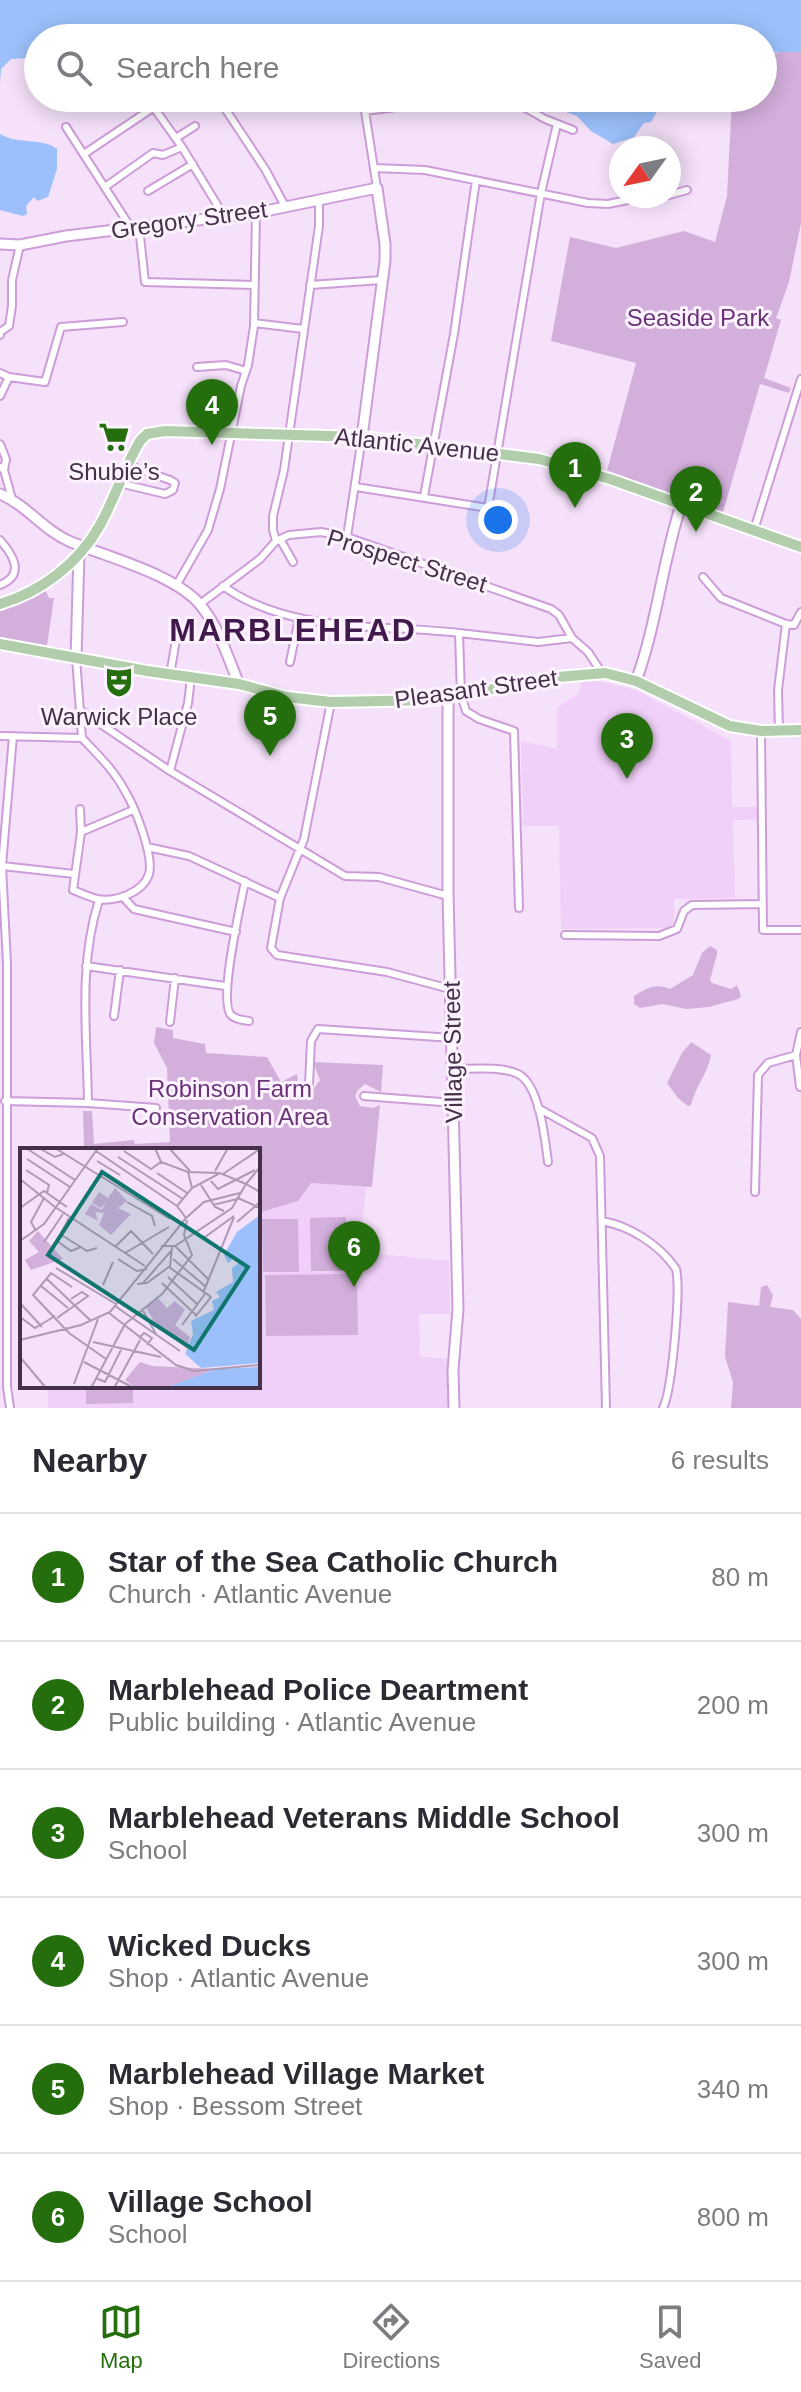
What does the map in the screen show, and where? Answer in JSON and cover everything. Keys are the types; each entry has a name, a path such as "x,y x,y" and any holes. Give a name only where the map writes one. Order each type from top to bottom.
{"main road":[{"name":"Gregory Street","path":"0,244 20,245 256,213 377,188"},
{"path":"362,437 385,244 377,188"},
{"name":"Atlantic Avenue","path":"0,604 27,595 60,572 82,549 100,526 140,441 154,432 232,431 362,437 562,464 801,547"},
{"path":"0,494 12,499 82,549 135,565 176,586 200,604 219,635 239,684"},
{"path":"636,681 647,652 670,538 681,505"},
{"path":"76,658 77,573 82,549"},
{"path":"60,572 77,573"},
{"name":"Pleasant Street","path":"0,644 331,702 407,702 536,680 602,673 636,681 730,726 761,731 801,730"},
{"name":"Village Street","path":"448,697 448,896 458,1309 453,1370 454,1408"}],"street":[{"path":"84,154 147,112"},
{"path":"158,112 224,216"},
{"path":"227,112 285,206"},
{"path":"365,112 377,188"},
{"path":"534,112 573,130"},
{"path":"488,508 541,193 557,124"},
{"path":"176,138 195,126"},
{"path":"66,127 135,228 145,282 254,285"},
{"path":"105,187 153,153 163,155 182,147"},
{"path":"148,191 193,164"},
{"path":"374,168 425,170 600,204 609,202"},
{"path":"424,496 454,334 476,180"},
{"path":"681,192 687,190"},
{"path":"293,562 273,530 273,516 284,470 319,226 319,199"},
{"path":"176,586 208,530 246,371 254,323 256,213"},
{"path":"0,335 9,326 12,280 20,245"},
{"path":"310,285 382,280"},
{"path":"0,373 45,382 61,327 123,322"},
{"path":"254,323 303,329"},
{"path":"197,367 226,365 246,371"},
{"path":"0,396 9,377"},
{"path":"754,530 801,379"},
{"path":"347,537 362,437"},
{"path":"0,444 6,459 2,469 12,499"},
{"path":"119,483 165,494 173,490 175,483 170,480 127,465"},
{"path":"356,487 488,508 504,515"},
{"name":"Prospect Street","path":"278,540 289,535 321,532 347,537 545,606 559,615 572,638 588,652 602,673"},
{"path":"0,540 13,559 15,574 12,580 0,585"},
{"path":"200,604 260,559 278,540"},
{"path":"703,577 721,598 786,624 794,625 801,612"},
{"path":"223,586 259,606 299,618 538,642 572,638"},
{"path":"290,662 299,618"},
{"path":"779,732 778,690 786,624"},
{"path":"459,633 461,695 466,711 514,731 519,908"},
{"path":"170,675 176,640"},
{"path":"76,658 82,738 113,771 127,793 147,847 149,877 123,897 99,900 73,890 81,832 80,809"},
{"path":"170,771 188,703 191,678"},
{"path":"331,702 300,849 280,898 271,945 273,951 277,955 451,985"},
{"path":"80,710 170,771 345,876 379,877 448,896"},
{"path":"761,731 763,930 801,930"},
{"path":"0,736 82,738"},
{"path":"10,1408 3,1387 7,964 1,866 13,736"},
{"path":"0,788 10,790"},
{"path":"81,832 133,810"},
{"path":"147,847 189,856 280,898"},
{"path":"1,866 74,874"},
{"path":"245,881 225,986 229,1014 249,1021"},
{"path":"123,897 134,909 236,932"},
{"path":"88,1103 86,966 92,923 99,900"},
{"path":"565,935 659,936 677,929 684,911 692,905 762,904"},
{"path":"86,966 225,986"},
{"path":"114,1016 120,970"},
{"path":"170,1022 175,978"},
{"path":"309,1084 311,1041 318,1029 453,1038"},
{"path":"800,1087 796,1055 801,1032"},
{"path":"755,1192 758,1075 768,1063 796,1055"},
{"path":"454,1069 515,1072 527,1082 538,1108 548,1162"},
{"path":"364,1096 454,1103"},
{"path":"5,1101 156,1108"},
{"path":"538,1108 587,1135 595,1143 600,1156 606,1408"},
{"path":"602,1221 621,1224 632,1230 664,1254 676,1269 675,1324 663,1408"}],"shaded area":[{"path":"597,681 636,690 731,741 732,807 757,807 757,819 733,820 735,898 674,899 674,924 668,928 561,929 559,826 523,826 521,741 557,749 557,708 579,693 582,682"},
{"path":"310,1183 366,1187 359,1252 449,1261 450,1314 419,1314 420,1357 451,1359 449,1408 48,1408 48,1388 260,1388 260,1212 298,1201"}],"green space":[{"name":"Seaside Park","path":"801,52 801,223 789,282 776,318 781,320 764,378 791,388 789,393 760,384 723,512 607,471 636,363 551,341 570,237 616,248 684,231 715,242 727,196 731,112 777,112 777,53"},
{"path":"43,585 49,598 54,598 46,652 0,644 0,604"},
{"path":"710,946 717,950 717,954 710,980 731,989 737,985 741,996 738,999 686,1009 663,1004 640,1008 634,1004 634,996 651,987 670,989 693,975 702,953"},
{"name":"Robinson Farm Conservation Area","path":"156,1027 173,1030 173,1038 205,1044 206,1053 267,1057 281,1082 297,1074 298,1085 306,1090 315,1087 320,1080 313,1062 383,1065 381,1092 365,1084 355,1096 360,1106 373,1108 380,1105 372,1187 311,1183 298,1201 260,1212 260,1148 84,1148 83,1111 92,1111 94,1144 134,1140 135,1144 170,1142 167,1068 154,1043"},
{"path":"691,1042 711,1055 688,1106 667,1083"},
{"path":"346,1217 347,1271 311,1271 310,1218"},
{"path":"262,1219 298,1219 299,1272 263,1272"},
{"path":"357,1274 358,1335 266,1336 265,1275"},
{"path":"767,1285 773,1295 770,1307 793,1310 801,1319 801,1408 731,1408 733,1382 725,1357 728,1302 759,1306 761,1287"},
{"path":"86,1388 133,1388 133,1403 86,1404"}],"water":[{"path":"0,0 801,0 801,52 777,52 777,24 24,24 24,58 11,59 1,69 0,83"},
{"path":"566,112 657,112 651,122 644,123 635,136 609,136 609,142 591,131 577,116"},
{"path":"0,134 44,143 57,149 57,169 48,197 37,201 34,197 26,206 27,214 23,216 0,210"}],"place":[{"name":"Shubie’s","path":"114,437"},
{"name":"Wicked Ducks","path":"212,445"},
{"name":"Star of the Sea Catholic Church","path":"575,508"},
{"name":"Marblehead Police Deartment","path":"696,532"},
{"name":"Warwick Place","path":"119,682"},
{"name":"Marblehead Village Market","path":"270,756"},
{"name":"Marblehead Veterans Middle School","path":"627,779"},
{"name":"Village School","path":"354,1287"}],"district":[{"name":"MARBLEHEAD","path":"293,630"}]}
